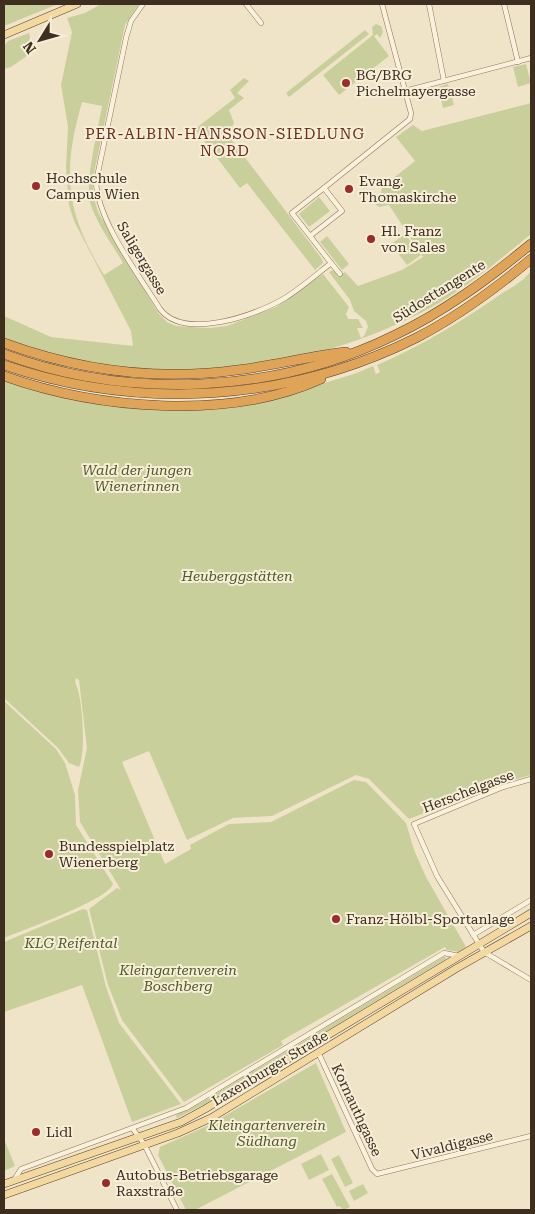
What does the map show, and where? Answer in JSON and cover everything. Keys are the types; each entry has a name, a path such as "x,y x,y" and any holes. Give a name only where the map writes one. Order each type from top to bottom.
{"highway":[{"name":"Südosttangente","path":"4,354 50,368 95,378 174,384 220,383 280,374 361,350 411,327 447,306 488,278 531,244"},
{"name":"Südosttangente","path":"4,365 49,379 93,388 174,395 221,393 271,386 349,366 397,347 436,327 477,301 531,259"},
{"path":"4,343 71,363 154,374 236,370 361,350"},
{"path":"4,376 41,387 97,399 187,406 224,403 271,395 307,386 349,366"}],"main road":[{"path":"4,35 77,4"},
{"name":"Laxenburger Straße","path":"4,1184 181,1122 531,913"},
{"name":"Laxenburger Straße","path":"4,1195 178,1133 211,1118 484,952 531,926"}],"street":[{"name":"Saligergasse","path":"143,4 131,21 126,38 96,182 100,208 160,310 164,315 176,322 204,324 226,321 266,308 284,298 331,263"},
{"path":"246,4 260,23"},
{"path":"340,274 292,213 410,119 405,91 382,4"},
{"path":"429,4 444,81"},
{"path":"504,4 518,62"},
{"path":"405,91 531,58"},
{"path":"310,236 342,211 324,188"},
{"name":"Herschelgasse","path":"473,934 437,876 414,824 503,788 531,779"},
{"path":"531,900 473,934 484,952 531,980"},
{"name":"Laxenburger Straße","path":"14,1180 21,1169 168,1116 203,1099 444,953 459,956"},
{"name":"Kornauthgasse","path":"319,1054 372,1169 377,1174"},
{"path":"133,1129 144,1144 177,1210"},
{"name":"Vivaldigasse","path":"377,1174 531,1136"}],"green space":[{"path":"4,4 58,4 4,26"},
{"path":"101,4 139,4 125,25 93,178 93,195 98,212 159,314 167,322 176,326 209,328 227,326 276,307 323,274 349,307 346,314 348,319 358,319 363,328 357,328 361,338 364,336 368,327 366,321 354,311 350,300 329,272 333,270 339,277 345,272 358,286 402,270 423,257 389,205 379,207 371,201 381,193 382,187 415,161 396,137 413,125 422,131 531,103 531,234 470,283 430,308 362,338 286,360 208,371 133,369 68,358 4,340 4,316 51,337 133,346 131,331 74,221 69,205 66,167 68,127 61,85 72,32 67,18 85,13","holes":["82,102 102,106 89,181 90,202 100,226 123,263 104,275 81,231 71,191 70,171 72,150"]},
{"path":"376,24 381,26 383,32 380,38 377,34 374,36 389,56 339,95 323,75 373,35 372,27"},
{"path":"365,30 369,34 289,97 286,93"},
{"path":"29,33 34,51 11,67 4,69 4,46 8,41"},
{"path":"526,64 531,83 518,87 513,67"},
{"path":"244,78 249,81 237,93 244,98 229,110 234,123 228,135 322,259 323,263 315,270 247,183 240,188 195,129 235,98 230,90"},
{"path":"448,84 454,105 443,108 438,87"},
{"path":"319,197 330,211 309,227 299,214"},
{"path":"405,234 421,255 407,265 391,244"},
{"path":"327,236 349,264 342,270 320,242"},
{"path":"531,271 531,775 506,782 409,819 369,779 356,775 272,816 233,818 187,840 149,751 122,762 165,864 191,849 190,845 229,824 271,822 354,780 366,782 406,823 414,850 426,877 466,947 459,952 447,950 445,947 281,1041 283,1045 184,1102 122,1020 108,985 89,909 117,888 121,890 80,822 78,790 87,748 79,680 76,678 75,682 80,700 83,738 79,767 69,763 58,748 4,698 4,380 148,409 272,399 354,374 373,366 376,374 380,372 377,365 454,325 516,285"},
{"name":"Bundesspielplatz Wienerberg","path":"4,701 56,749 65,763 75,795 76,825 113,884 108,891 81,906 4,938"},
{"name":"KLG Reifental","path":"83,909 87,910 106,987 119,1023 181,1104 132,1122 82,985 4,1012 4,942"},
{"path":"445,956 446,959 203,1105 177,1118 176,1115 202,1102"},
{"name":"Kleingartenverein Südhang","path":"316,1063 346,1132 195,1210 186,1210 158,1155 160,1147 207,1126"},
{"path":"4,1139 15,1166 4,1171"},
{"path":"321,1154 329,1170 309,1180 301,1164"},
{"path":"339,1155 353,1183 345,1187 331,1159"},
{"path":"332,1174 350,1207 344,1210 339,1206 337,1207 322,1179"},
{"path":"363,1184 368,1193 354,1201 349,1191"}],"place":[{"name":"BG/BRG Pichelmayergasse","path":"346,83"},
{"name":"Hochschule Campus Wien","path":"36,186"},
{"name":"Evang. Thomaskirche","path":"349,189"},
{"name":"Hl. Franz von Sales","path":"371,239"},
{"name":"Bundesspielplatz Wienerberg","path":"49,854"},
{"name":"Franz-Hölbl-Sportanlage","path":"336,919"},
{"name":"Lidl","path":"36,1132"},
{"name":"Autobus-Betriebsgarage Raxstraße","path":"106,1183"}],"district":[{"name":"PER-ALBIN-HANSSON-SIEDLUNG NORD","path":"225,142"}],"park label":[{"name":"Wald der jungen Wienerinnen","path":"137,478"},
{"name":"Heuberggstätten","path":"237,576"},
{"name":"Kleingartenverein Boschberg","path":"178,978"}]}
